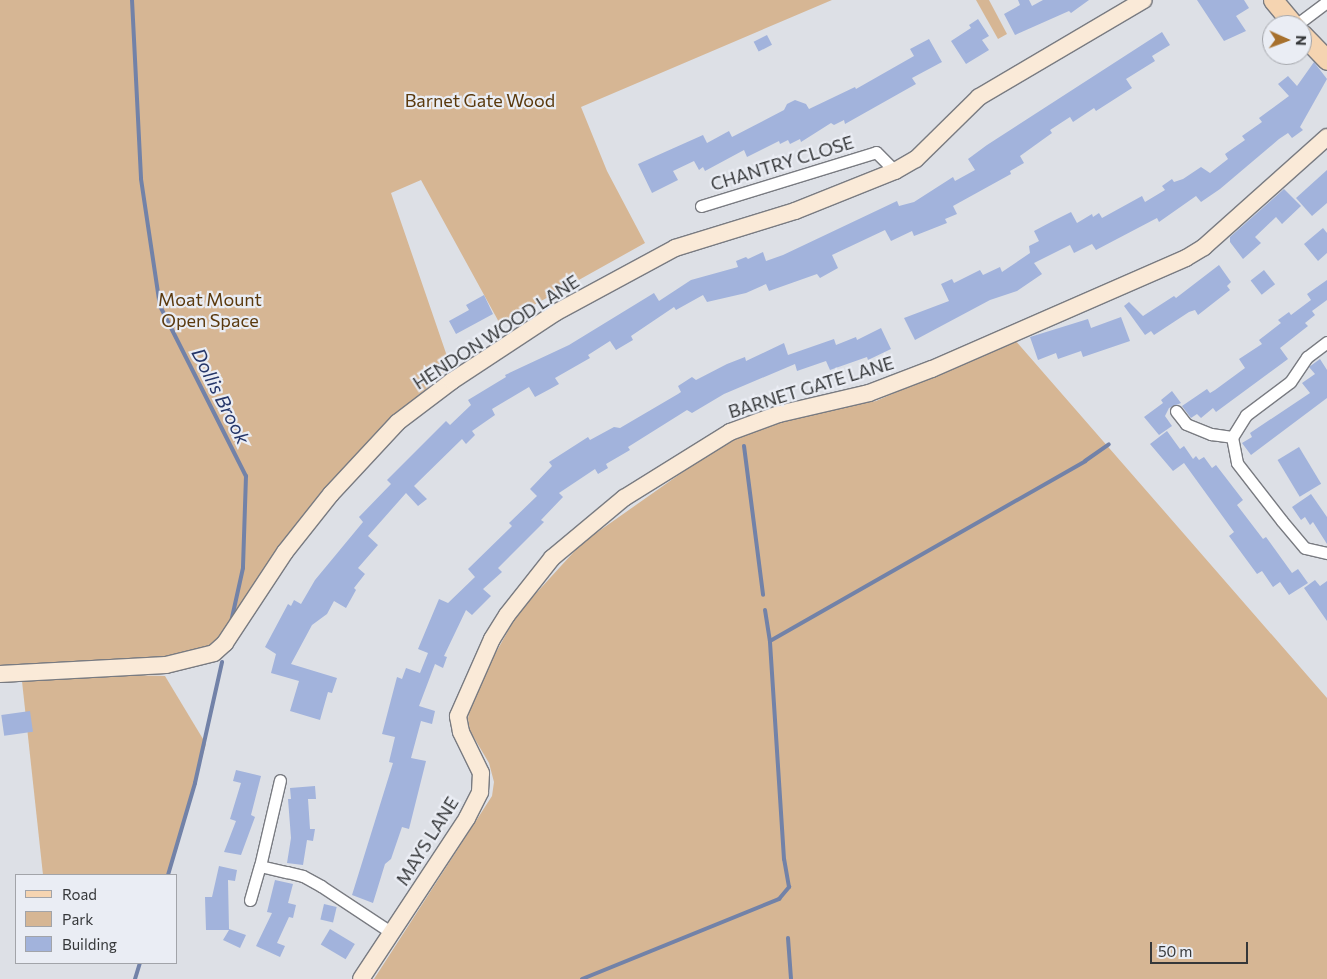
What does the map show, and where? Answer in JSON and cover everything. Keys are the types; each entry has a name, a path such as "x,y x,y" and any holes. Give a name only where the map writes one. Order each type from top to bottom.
{"main road":[{"path":"1273,0 1286,15"},
{"path":"1312,44 1327,60"}],"street":[{"name":"HENDON WOOD LANE","path":"0,674 166,665 214,653 225,643 284,552 332,494 398,422 446,385 555,313 675,248 795,211 894,171 916,159 979,97 1144,0"},
{"path":"1309,15 1327,2"},
{"name":"BARNET GATE LANE","path":"458,716 492,639 530,584 552,558 624,498 730,432 779,414 869,393 932,369 1186,258 1204,247 1327,137"},
{"name":"CHANTRY CLOSE","path":"702,206 876,152 894,171"},
{"path":"1327,343 1307,357 1290,382 1246,415 1232,437 1237,463 1282,521 1305,548 1327,553"},
{"path":"1176,411 1186,424 1210,434 1232,437"},
{"name":"MAYS LANE","path":"362,979 467,818 480,792 481,774 461,732 458,716"},
{"path":"250,900 280,780"},
{"path":"260,866 303,876 392,933"}],"green space":[{"name":"Moat Mount Open Space","path":"0,0 832,0 581,107 607,171 645,243 500,324 421,180 391,193 448,359 447,369 395,419 225,643 166,665 0,670"},
{"path":"976,0 989,0 1007,34 998,39"},
{"path":"1015,340 1327,698 1327,979 374,979 492,796 494,782 489,763 470,731 468,719 470,702 518,613 582,543 724,443 778,420 876,401"},
{"path":"21,672 165,676 206,744 169,874 43,874"}],"building":[{"path":"1018,0 1029,0 1032,6 1043,0 1089,0 1071,13 1069,11 1015,35 1004,14 1020,5"},
{"path":"1197,0 1244,0 1249,8 1236,16 1246,31 1224,41"},
{"path":"978,19 989,36 982,40 989,50 966,64 951,41 971,28 969,25"},
{"path":"1162,32 1170,45 1152,56 1155,61 1126,79 1132,88 1096,111 1094,108 1073,122 1070,117 1050,130 1052,133 1020,156 1024,163 1010,171 1011,174 953,206 957,214 945,219 947,223 914,236 912,231 891,241 885,230 832,255 838,268 820,278 817,274 769,291 766,284 746,293 707,302 703,295 676,310 674,307 631,336 633,340 616,350 610,341 588,355 590,358 555,378 559,384 550,389 535,397 529,387 492,409 495,415 472,431 475,435 466,444 462,439 414,486 427,499 418,506 406,493 368,536 378,545 358,568 365,574 354,588 356,590 346,608 334,601 327,614 312,625 291,664 337,678 332,693 328,692 320,720 290,711 299,681 271,673 276,654 265,647 288,604 291,606 294,600 301,604 315,580 363,522 359,517 391,484 387,480 446,421 450,425 471,405 468,400 506,377 505,375 569,345 654,293 659,301 691,280 738,267 736,261 746,257 748,259 763,252 766,261 783,255 897,201 899,206 914,202 953,177 955,181 975,170 968,159 987,145"},
{"path":"767,35 772,45 759,52 754,42"},
{"path":"929,39 942,62 912,78 916,84 845,124 844,120 834,125 831,123 801,142 800,139 790,144 788,140 780,144 779,141 747,157 744,150 705,171 703,167 699,170 694,161 673,171 678,180 652,193 638,164 703,135 707,143 729,131 732,137 784,110 787,104 795,100 806,104 809,109 855,87 856,89 914,56 910,49"},
{"path":"1314,62 1327,79 1300,127 1303,130 1292,138 1288,133 1279,139 1220,189 1201,202 1196,196 1159,222 1157,218 1096,250 1092,244 1074,253 1070,245 1034,263 1042,274 1017,291 990,300 915,340 904,318 949,301 941,284 952,279 954,283 980,270 983,275 1000,267 1002,272 1030,253 1029,246 1039,241 1034,231 1071,212 1077,223 1092,214 1093,217 1099,213 1102,218 1142,196 1145,202 1165,190 1162,186 1172,179 1174,182 1183,179 1201,167 1210,173 1228,159 1225,154 1245,140 1242,136 1262,122 1259,118 1289,96 1278,84 1288,76 1297,86"},
{"path":"1327,170 1327,203 1312,216 1296,198"},
{"path":"1284,189 1301,206 1282,224 1276,217 1255,237 1261,243 1243,259 1230,242 1230,237"},
{"path":"1323,228 1327,233 1327,253 1318,261 1304,244"},
{"path":"1219,265 1231,282 1227,286 1230,290 1198,315 1195,310 1189,312 1154,335 1151,331 1145,335 1124,306 1129,302 1143,316 1174,296 1176,298"},
{"path":"1264,270 1275,284 1262,295 1251,280"},
{"path":"1327,280 1327,300 1312,311 1315,315 1305,323 1308,326 1280,348 1288,359 1216,412 1213,408 1201,418 1197,414 1191,418 1182,406 1207,389 1210,393 1215,390 1245,368 1239,359 1262,344 1259,340 1281,323 1278,320 1289,312 1291,315 1311,300 1307,294"},
{"path":"484,295 493,314 456,334 449,321 469,310 466,305"},
{"path":"1121,317 1130,341 1083,357 1081,351 1058,359 1056,353 1038,360 1030,337 1088,319 1091,328"},
{"path":"881,328 891,349 868,360 867,357 830,370 826,361 797,371 795,364 724,394 692,413 687,410 628,447 630,450 606,464 608,468 598,474 595,469 559,493 563,497 541,520 544,522 498,568 502,572 483,589 491,596 472,615 466,610 444,656 447,657 443,668 435,664 419,706 435,711 432,724 421,721 411,758 426,761 409,829 402,827 391,859 385,864 373,903 352,895 393,763 389,762 395,737 382,734 397,677 402,679 406,668 420,673 428,653 418,649 439,599 448,603 475,577 468,569 512,526 509,523 537,496 530,489 552,466 549,462 588,437 590,440 614,427 620,428 678,394 681,392 678,386 692,377 696,380 727,364 745,357 746,361 784,343 788,355 834,339 836,345 856,337 857,340"},
{"path":"1320,359 1327,370 1327,398 1251,455 1242,443 1252,437 1250,433 1310,393 1302,383 1315,374 1309,367"},
{"path":"1172,391 1181,403 1169,408 1165,416 1172,426 1159,435 1144,417 1163,403 1161,400"},
{"path":"1167,431 1180,449 1184,446 1193,459 1196,456 1199,460 1204,457 1212,468 1216,465 1243,500 1237,505 1263,539 1266,537 1292,573 1298,569 1308,583 1289,595 1280,582 1273,587 1262,571 1257,574 1229,536 1234,532 1184,463 1173,471 1150,444"},
{"path":"1299,447 1321,484 1300,497 1278,460"},
{"path":"1311,494 1327,517 1327,544 1313,522 1310,525 1305,517 1301,520 1292,507"},
{"path":"1315,580 1320,586 1327,581 1327,621 1304,588"},
{"path":"30,711 33,732 4,736 1,715"},
{"path":"236,770 261,776 251,815 255,817 241,855 224,852 236,821 230,819 241,783 233,781"},
{"path":"315,786 316,799 308,799 310,829 315,829 313,841 307,840 303,865 287,863 291,838 288,799 291,799 290,788"},
{"path":"219,866 237,870 235,881 228,880 229,929 246,935 240,948 223,940 229,930 206,930 205,897 212,897"},
{"path":"275,880 293,884 288,903 296,905 293,918 289,917 277,943 285,946 280,957 256,946 272,913 267,912"},
{"path":"324,904 337,907 333,923 320,920"},
{"path":"330,929 355,944 346,959 321,944"}],"waterway":[{"name":"Dollis Brook","path":"132,0 141,179 160,306 246,476 243,568 231,622"},
{"path":"582,979 779,899 789,887 784,859 770,641 1085,461 1109,444"},
{"path":"744,446 763,595"},
{"path":"765,610 770,641"},
{"name":"Dollis Brook","path":"168,874 195,783 222,662"},
{"path":"788,938 791,979"},
{"name":"Dollis Brook","path":"135,979 140,964"}],"park label":[{"name":"Barnet Gate Wood","path":"480,100"}]}
